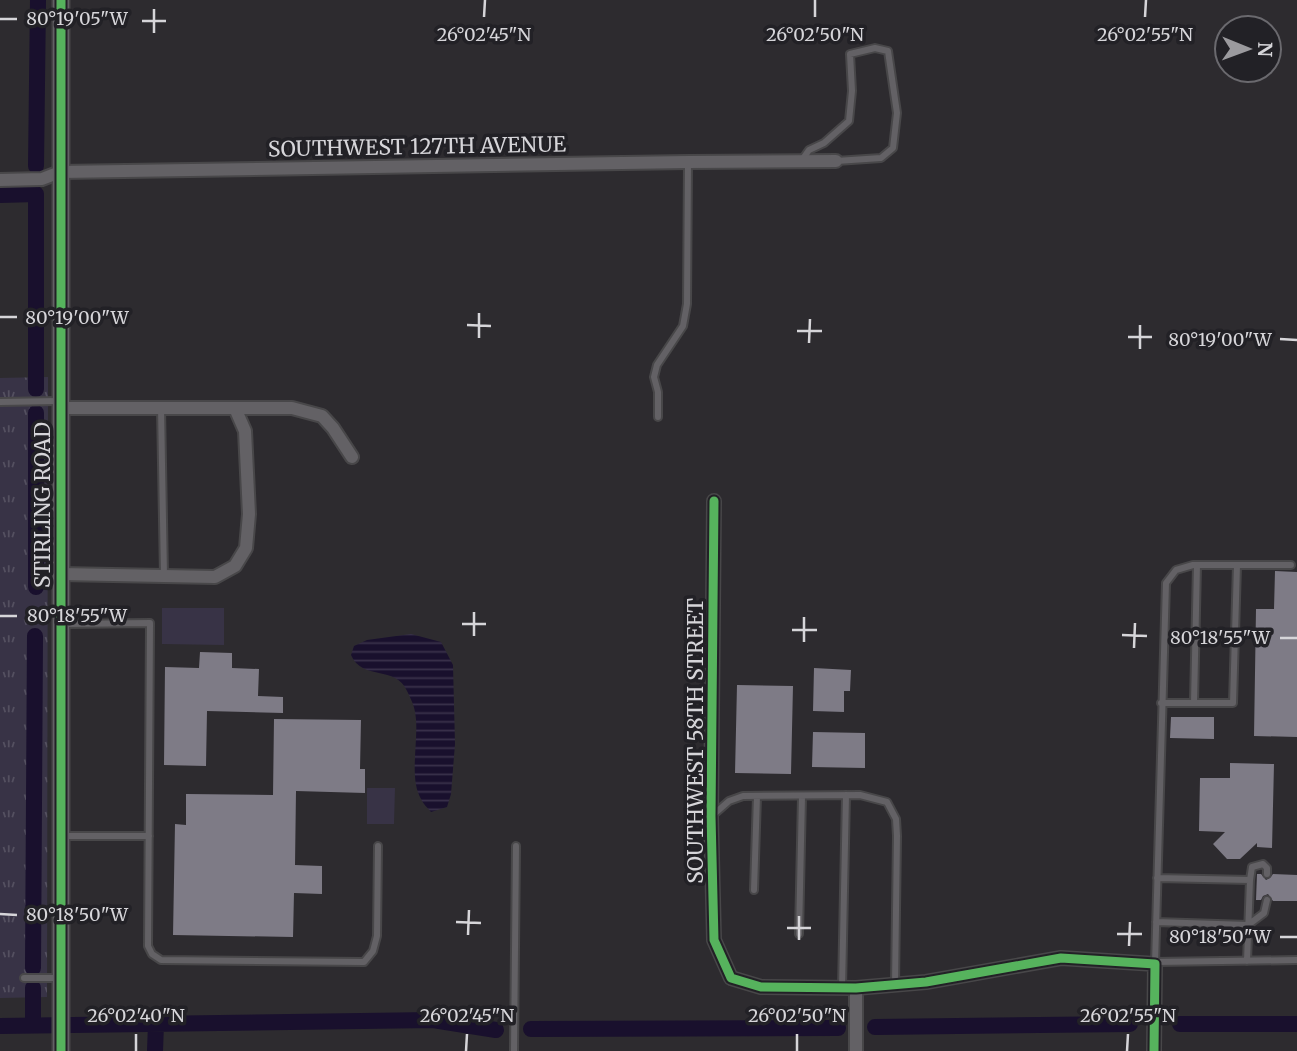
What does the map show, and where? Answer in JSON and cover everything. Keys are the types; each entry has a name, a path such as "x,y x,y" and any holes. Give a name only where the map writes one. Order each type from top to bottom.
{"street":[{"name":"STIRLING ROAD","path":"61,0 61,1048"},
{"name":"SOUTHWEST 127TH AVENUE","path":"0,180 43,179 60,172 836,161"},
{"path":"60,404 292,408 322,416 352,457"},
{"path":"61,574 215,577 235,566 246,548 249,514 245,431 234,408"},
{"name":"SOUTHWEST 58TH STREET","path":"714,502 714,940 731,978 761,988 842,988"},
{"path":"842,988 926,982 1061,958 1155,963 1154,1051"},
{"path":"856,988 856,1051"}],"lane":[{"path":"802,161 808,150 824,143 849,121 852,91 850,54 875,48 888,51 897,113 892,148 881,158 836,161"},
{"path":"659,417 658,392 654,377 657,365 683,326 687,304 688,162"},
{"path":"0,402 60,404"},
{"path":"161,407 164,576"},
{"path":"1194,703 1197,565"},
{"path":"1291,565 1197,565 1176,570 1166,583 1155,963 1297,960"},
{"path":"1161,703 1233,703 1237,565"},
{"path":"61,624 150,623 148,946 152,954 161,960 364,962 373,951 377,936 377,846"},
{"path":"712,816 729,801 743,796 846,795 874,797 887,802 896,819 895,985"},
{"path":"842,988 846,795"},
{"path":"754,890 757,796"},
{"path":"799,934 802,796"},
{"path":"61,836 149,836"},
{"path":"514,1051 516,846"},
{"path":"1248,961 1252,867 1262,864 1267,868 1267,874"},
{"path":"1157,878 1250,880"},
{"path":"1156,922 1248,925 1264,913 1267,900"},
{"path":"24,978 61,986"}],"green space":[{"path":"48,377 47,997 0,998 0,378"},
{"path":"162,608 224,608 224,645 162,644"},
{"path":"367,788 395,788 394,824 367,824"}],"shaded area":[{"path":"411,634 441,642 453,665 455,744 451,794 447,807 431,812 422,801 415,780 416,722 414,707 407,691 395,678 363,668 351,655 354,646 367,640"}],"building":[{"path":"1275,571 1297,572 1297,737 1254,736 1256,609 1274,609"},
{"path":"200,652 232,653 232,668 259,669 258,696 283,697 283,713 207,711 206,766 164,765 165,667 199,668"},
{"path":"814,668 851,670 850,691 844,691 844,712 813,711"},
{"path":"737,685 793,686 791,774 735,773"},
{"path":"1171,717 1214,717 1214,739 1170,738"},
{"path":"274,719 361,720 360,769 365,769 365,793 296,791 295,865 322,866 322,894 294,893 293,937 173,935 175,824 186,825 186,794 273,795"},
{"path":"813,732 865,733 865,768 812,767"},
{"path":"1230,763 1274,764 1272,848 1257,847 1257,843 1240,859 1227,859 1213,844 1225,832 1199,831 1200,778 1230,778"},
{"path":"1257,874 1261,874 1266,880 1273,874 1297,875 1297,901 1273,901 1268,894 1261,900 1256,900"}],"waterway":[{"path":"36,166 38,0"},
{"path":"0,195 36,194 36,389"},
{"path":"36,413 36,587"},
{"path":"33,968 35,636"},
{"path":"33,988 33,1026"},
{"path":"0,1026 433,1020 496,1030"},
{"path":"155,1051 156,1024"},
{"path":"875,1027 1130,1024"},
{"path":"1180,1024 1297,1024"},
{"path":"531,1029 838,1028"}],"cycle path":[{"path":"61,0 61,1051"},
{"path":"714,501 711,816 714,940 731,978 761,987 856,988 926,982 1061,958 1155,964 1154,1051"}]}
